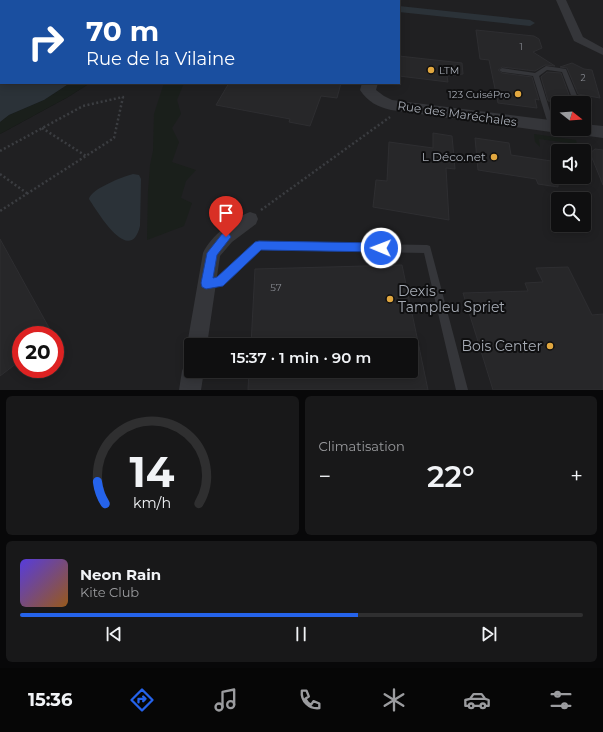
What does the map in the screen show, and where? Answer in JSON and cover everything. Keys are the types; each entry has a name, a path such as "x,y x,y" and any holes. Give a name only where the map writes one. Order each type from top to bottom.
{"street":[{"path":"560,0 578,39 603,52"},
{"name":"Rue des Maréchales","path":"370,84 368,90 378,101 391,105 551,126"},
{"path":"198,338 212,253 226,237 250,219"},
{"path":"190,390 192,378"}],"lane":[{"path":"502,70 536,75 546,68 564,70 574,96"},
{"path":"536,75 551,116"},
{"path":"206,283 219,282 259,246 427,248 462,390"}],"path":[{"path":"0,151 83,106 123,97 114,138 0,211"},
{"path":"250,219 392,115"},
{"path":"42,128 86,156"},
{"path":"0,174 28,194"}],"shaded area":[{"path":"400,0 603,0 603,390 0,390 0,134 68,97 88,84 400,84"},
{"path":"0,84 68,84 44,100 9,115 0,122"},
{"path":"68,84 88,84 68,97 0,134 0,122 9,115 44,100"},
{"path":"164,84 184,84 177,100 181,114 172,128 179,142 172,162 196,170 186,181 181,198 192,203 184,226 147,240 148,191 150,165 153,151 154,114"},
{"path":"534,134 576,140 577,144 539,139 540,147 535,142"},
{"path":"133,174 139,175 141,179 140,226 135,237 129,241 122,239 106,224 89,199 95,191 101,187"}],"building":[{"path":"476,30 534,36 539,39 542,48 533,52 555,66 545,65 535,71 502,67 498,70 502,73 532,77 539,100 535,99 537,108 498,103 489,60 480,59"},
{"path":"400,56 462,63 463,74 447,76 448,82 400,76"},
{"path":"572,63 584,69 592,70 600,98 578,94 567,68 560,67"},
{"path":"547,72 561,73 569,96 551,96 551,101 548,101 541,77"},
{"path":"228,84 341,84 337,98 321,96 310,126 289,122 290,119 216,105"},
{"path":"433,133 452,136 455,169 446,168 449,220 373,207 376,180 387,181 389,142 433,148"},
{"path":"475,138 509,143 511,155 551,161 551,184 558,184 558,187 538,184 536,179 478,170"},
{"path":"595,149 603,150 603,185 591,155 591,152"},
{"path":"0,239 48,326 12,326 12,367 0,376"},
{"path":"402,265 417,338 251,338 255,269"},
{"path":"568,267 592,315 603,314 603,390 493,390 463,293 528,291 525,283 543,282 536,268"},
{"path":"418,342 428,390 248,390 249,378 418,378"}],"waterway":[{"path":"400,9 530,23"}],"place":[{"name":"LTM","path":"431,70"},
{"name":"123 CuiséPro","path":"518,94"},
{"name":"L Déco.net","path":"494,157"},
{"name":"Dexis - Tampleu Spriet","path":"390,299"},
{"name":"Bois Center","path":"550,346"}],"route":[{"path":"226,237 212,253 206,283 219,282 259,246 381,248"}]}
